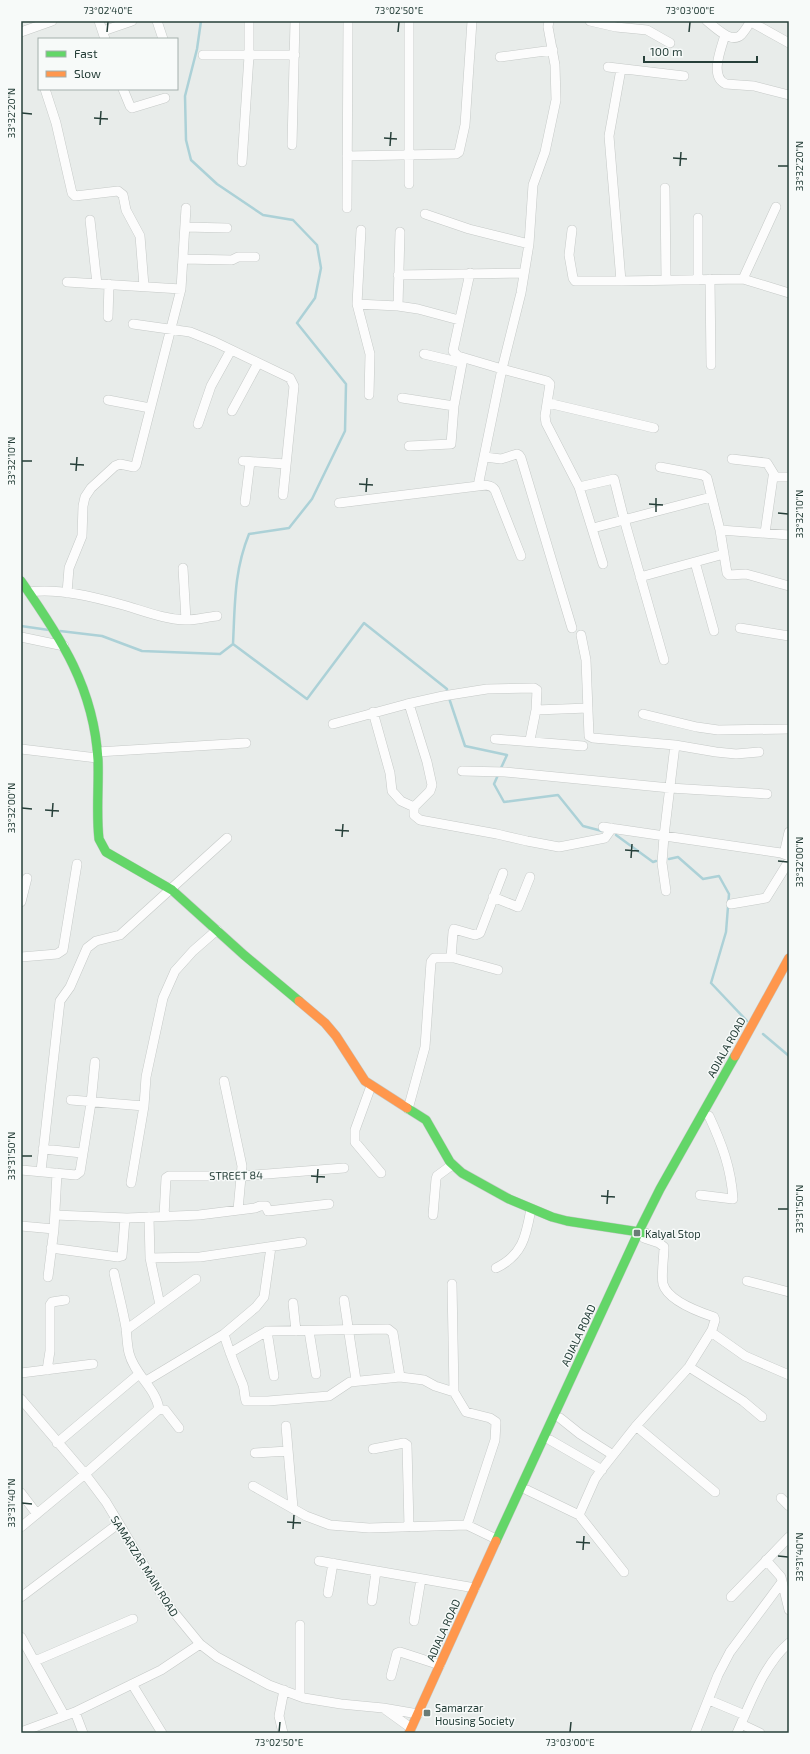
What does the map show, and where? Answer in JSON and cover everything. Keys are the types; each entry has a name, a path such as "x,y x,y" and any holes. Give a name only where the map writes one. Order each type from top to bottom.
{"main road":[{"path":"21,580 63,644 86,692 97,755 99,784 98,830 102,845 106,852 117,860 172,890 325,1023 340,1042 365,1081 426,1120 441,1149 452,1165 462,1173 509,1199 531,1209 568,1221 643,1234"},
{"name":"ADIALA ROAD","path":"413,1731 550,1440 643,1234 660,1189 772,992 789,958"},
{"name":"ADIALA ROAD","path":"413,1731 418,1714 496,1539 643,1234 789,975"}],"street":[{"path":"21,32 52,21"},
{"path":"99,21 104,35 132,21"},
{"path":"157,21 163,38"},
{"path":"242,162 250,56 249,21"},
{"path":"292,145 295,21"},
{"path":"347,208 348,21"},
{"path":"409,184 410,21"},
{"path":"347,156 456,154 458,152 466,124 472,21"},
{"path":"478,486 502,369 521,293 529,244 533,185 536,172 545,152 556,100 555,66 548,27 549,21"},
{"path":"590,21 616,27 647,30 670,43"},
{"path":"707,21 725,35 738,37 749,24 753,23 789,43"},
{"path":"725,35 718,65 717,77 721,82 726,84 767,88 789,95"},
{"path":"500,57 553,50"},
{"path":"203,55 295,55"},
{"path":"608,67 684,76"},
{"path":"621,69 609,136 621,281"},
{"path":"45,90 56,123 72,193 74,196 118,191 123,195 126,210 140,236 144,286"},
{"path":"123,90 132,108 165,98"},
{"path":"666,188 666,280"},
{"path":"743,279 776,207"},
{"path":"67,593 69,568 82,536 83,506 85,497 91,488 115,466 120,464 134,467 136,465 181,289 186,208"},
{"path":"424,214 469,229 529,244"},
{"path":"698,218 698,280"},
{"path":"90,220 97,284"},
{"path":"185,227 227,228"},
{"path":"361,230 357,304 370,354 369,395"},
{"path":"572,230 570,255 572,278 575,281 743,279 789,293"},
{"path":"398,306 400,232"},
{"path":"182,259 232,260 238,257 255,257"},
{"path":"463,360 455,355 453,351 470,273"},
{"path":"398,275 524,273"},
{"path":"710,279 711,365"},
{"path":"67,282 181,289"},
{"path":"108,316 109,284"},
{"path":"357,304 398,306 418,309 459,320"},
{"path":"133,324 190,332 290,378 294,386 283,495"},
{"path":"198,424 212,386 231,350"},
{"path":"424,354 463,360 547,381 551,386 545,416 546,423 579,487 603,564"},
{"path":"409,446 451,444 454,406 463,360"},
{"path":"232,411 258,363"},
{"path":"402,398 454,406"},
{"path":"108,400 150,408"},
{"path":"548,403 654,428"},
{"path":"485,457 501,459 517,454 521,458 572,628"},
{"path":"732,459 767,463 775,476"},
{"path":"245,502 246,462 286,464"},
{"path":"660,468 702,475 707,478 720,530 727,573 729,575 746,574 789,586"},
{"path":"775,476 789,477"},
{"path":"765,533 771,480 775,476"},
{"path":"579,487 614,479 664,660"},
{"path":"339,503 490,485 496,490 521,556"},
{"path":"593,528 712,497"},
{"path":"720,530 789,535"},
{"path":"640,577 724,554"},
{"path":"695,562 714,631"},
{"path":"183,568 186,620"},
{"path":"29,592 67,593 122,605 157,616 186,620 217,616"},
{"path":"740,628 789,636"},
{"path":"581,635 586,660 589,736 593,738 675,745 736,754 759,752"},
{"path":"21,637 63,644"},
{"path":"333,724 373,712 409,704 487,690 528,687 537,690 536,710 530,740"},
{"path":"409,704 428,762 432,785 430,792 414,807 414,815 420,820 559,847 605,838 607,828 787,857"},
{"path":"536,710 588,708"},
{"path":"373,712 390,773 392,791 401,800 414,807"},
{"path":"643,714 696,727 718,730 789,729"},
{"path":"495,739 530,740 583,746"},
{"path":"21,749 97,755 246,743"},
{"path":"666,891 662,863 675,745"},
{"path":"462,772 505,772 670,788 767,794"},
{"path":"731,904 766,898 787,857 789,832"},
{"path":"41,1171 60,1001 70,987 87,948 96,941 120,935 172,890 227,838"},
{"path":"21,957 57,954 63,950 77,864"},
{"path":"451,958 454,929 478,934 504,873"},
{"path":"493,897 518,907 530,877"},
{"path":"21,902 27,878"},
{"path":"131,1183 144,1106 146,1077 163,998 175,971 193,951 217,930"},
{"path":"408,1109 425,1047 431,962 434,958 451,958 498,970"},
{"path":"21,1170 78,1174 91,1103 95,1062"},
{"path":"224,1081 242,1166 238,1210"},
{"path":"371,1086 355,1130 355,1142 381,1173"},
{"path":"71,1100 91,1103 144,1106"},
{"path":"700,1195 733,1199 732,1179 727,1158 710,1116"},
{"path":"44,1149 82,1154"},
{"path":"433,1215 437,1176 452,1165"},
{"name":"STREET 84","path":"164,1216 166,1178 168,1176 242,1176 344,1168"},
{"path":"48,1277 54,1229 57,1173"},
{"path":"55,1214 125,1218 199,1215 263,1206 266,1206 268,1211 329,1204"},
{"path":"496,1268 510,1260 520,1250 531,1209"},
{"path":"149,1217 150,1258 160,1305"},
{"path":"51,1248 118,1257 122,1256 125,1218"},
{"path":"21,1226 54,1229"},
{"path":"579,1515 595,1479 636,1426 689,1367 710,1332 715,1319 688,1307 666,1289 663,1281 664,1247 643,1234"},
{"path":"150,1258 200,1257 302,1242"},
{"path":"146,1381 224,1334 256,1307 264,1297 271,1247"},
{"path":"114,1274 126,1330 129,1354 139,1374 146,1381 157,1400 159,1410"},
{"path":"126,1330 196,1279"},
{"path":"747,1281 789,1292"},
{"path":"452,1284 454,1392 466,1412 490,1418 496,1422 495,1440 467,1525"},
{"path":"47,1370 50,1351 50,1305 52,1302 65,1300"},
{"path":"344,1300 356,1380"},
{"path":"293,1303 296,1331"},
{"path":"230,1353 267,1332 388,1329 393,1333 400,1377"},
{"path":"309,1331 316,1374"},
{"path":"267,1332 274,1376"},
{"path":"710,1332 745,1356 789,1375"},
{"path":"224,1334 244,1388 244,1397 246,1401 251,1402 329,1396 350,1382 356,1380 400,1377 424,1380 435,1386 454,1392"},
{"path":"21,1373 93,1364"},
{"path":"689,1367 743,1401 762,1417"},
{"path":"57,1443 139,1374"},
{"name":"SAMARZAR MAIN ROAD","path":"21,1399 85,1474 106,1502 168,1605 200,1644 217,1657 269,1685 300,1696 341,1704 383,1708 418,1714"},
{"path":"21,1527 159,1410 165,1410 179,1428"},
{"path":"560,1418 580,1434 613,1455"},
{"path":"286,1426 293,1508"},
{"path":"636,1426 715,1492"},
{"path":"550,1440 602,1470"},
{"path":"373,1449 404,1443 407,1445 409,1527"},
{"path":"255,1453 288,1451"},
{"path":"253,1486 318,1521 330,1524 369,1528 467,1525 496,1539"},
{"path":"527,1490 579,1515 624,1572"},
{"path":"21,1493 37,1514"},
{"path":"781,1498 789,1506"},
{"path":"21,1597 118,1524"},
{"path":"731,1597 789,1537"},
{"path":"766,1560 781,1578 789,1610"},
{"path":"319,1561 474,1588"},
{"path":"328,1593 333,1564"},
{"path":"372,1601 376,1571"},
{"path":"414,1621 421,1579"},
{"path":"694,1733 709,1700 718,1675 730,1652 782,1582"},
{"path":"35,1661 133,1619"},
{"path":"300,1625 300,1696"},
{"path":"21,1637 64,1715"},
{"path":"760,1733 739,1729 756,1692 776,1656 789,1643"},
{"path":"21,1732 75,1712 161,1670 200,1644"},
{"path":"392,1676 397,1653 400,1652 440,1665"},
{"path":"132,1684 151,1718 162,1733"},
{"path":"283,1733 279,1716 284,1690"},
{"path":"709,1700 745,1715"},
{"path":"383,1708 413,1731"},
{"path":"75,1712 84,1733"}],"waterway":[{"path":"60,631 102,636 142,651 220,654 233,644 236,588 240,561 249,534 289,528 312,499 345,431 346,384 297,323 315,298 321,268 317,245 293,220 263,215 217,184 191,160 186,140 185,96 197,49 201,21"},
{"path":"233,644 307,699 364,623 447,689 447,692"},
{"path":"21,626 49,630"},
{"path":"449,698 465,746 507,755 501,768"},
{"path":"498,775 494,784 504,802 558,795 583,826 602,831"},
{"path":"616,835 653,862 656,861"},
{"path":"669,859 678,857 703,879 719,876 729,894 726,932 711,983 747,1021"},
{"path":"763,1034 789,1056"}],"traffic: fast":[{"path":"21,581 62,644 73,665 90,710 98,760 99,839 106,852 172,890 244,955 299,1001"},
{"path":"496,1541 639,1231 660,1189 735,1056"},
{"path":"407,1108 426,1120 450,1162 462,1173 509,1199 552,1217 567,1221 646,1233"}],"traffic: slow":[{"path":"735,1056 789,958"},
{"path":"299,1001 325,1023 336,1036 365,1081 407,1108"},
{"path":"409,1733 496,1541"}],"place":[{"name":"Kalyal Stop","path":"637,1233"},
{"name":"Samarzar Housing Society","path":"427,1713"}]}
